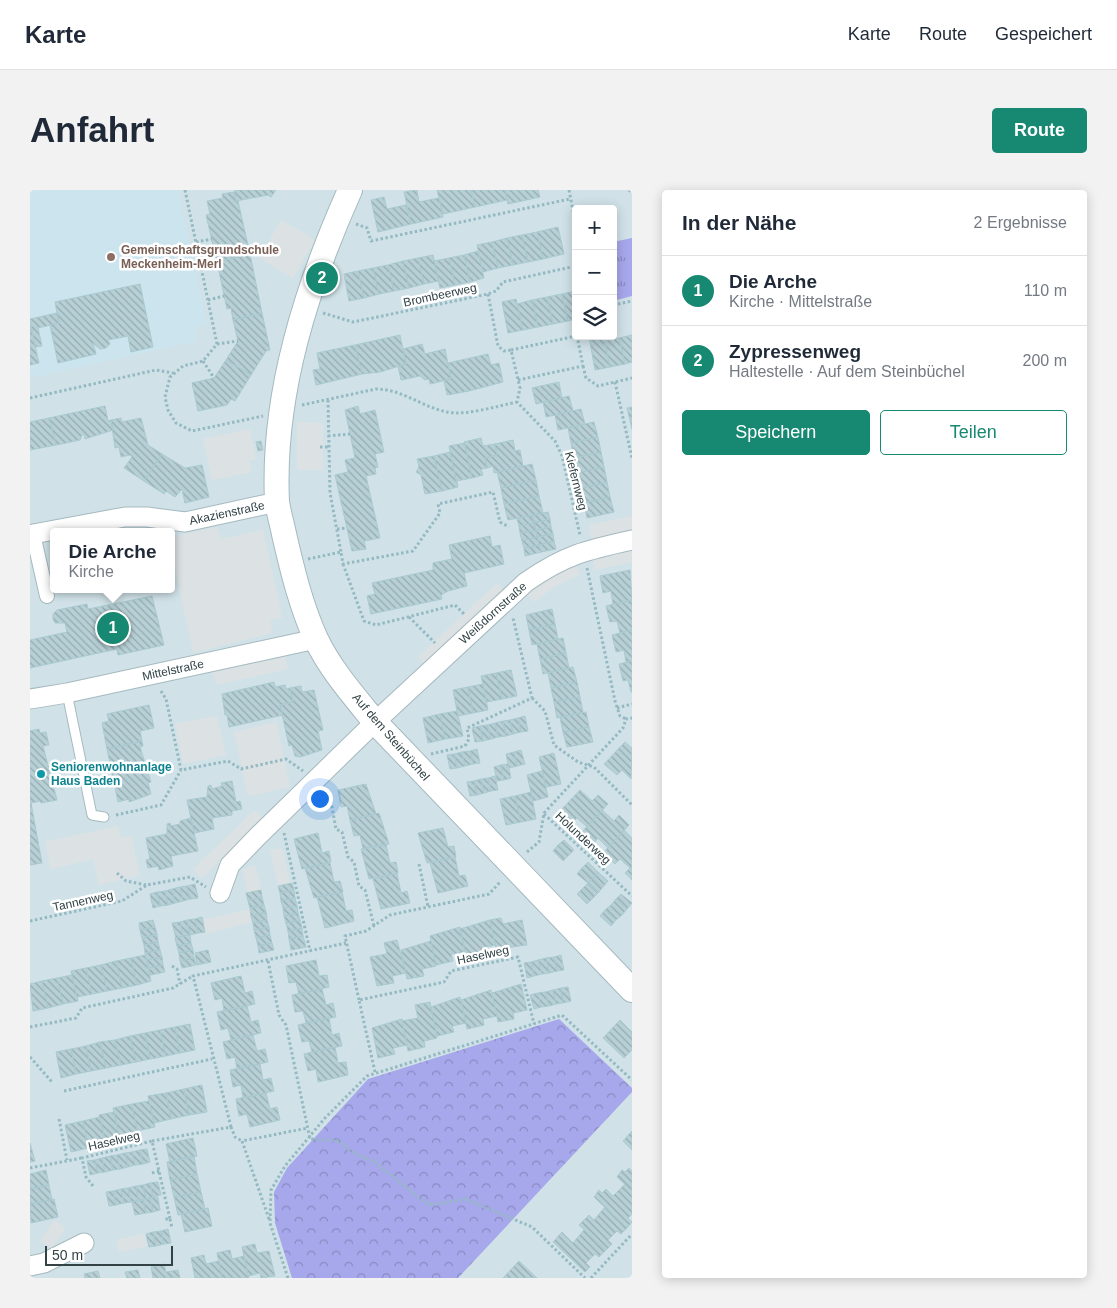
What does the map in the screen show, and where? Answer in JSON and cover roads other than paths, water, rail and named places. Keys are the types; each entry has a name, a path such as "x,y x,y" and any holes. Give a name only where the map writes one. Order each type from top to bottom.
{"street":[{"name":"Auf dem Steinbüchel","path":"350,190 328,238 305,308 277,408 277,502 291,564 316,640 343,682 375,722 417,768 632,990"},
{"name":"Akazienstraße","path":"65,528 125,517 147,517 185,522 277,502"},
{"name":"Akazienstraße","path":"47,596 33,534 50,531"},
{"name":"Weißdornstraße","path":"220,893 230,864 315,779 502,604 552,564 583,550 632,540"},
{"name":"Mittelstraße","path":"30,699 67,693 316,640"},
{"path":"30,1266 44,1263 84,1243"}],"lane":[{"path":"67,693 92,815 104,817"}],"place":[{"name":"Gemeinschaftsgrundschule Meckenheim-Merl","path":"111,257"},
{"name":"Zypressenweg","path":"322,278"},
{"name":"Die Arche","path":"113,628"},
{"name":"Seniorenwohnanlage Haus Baden","path":"41,774"}]}
